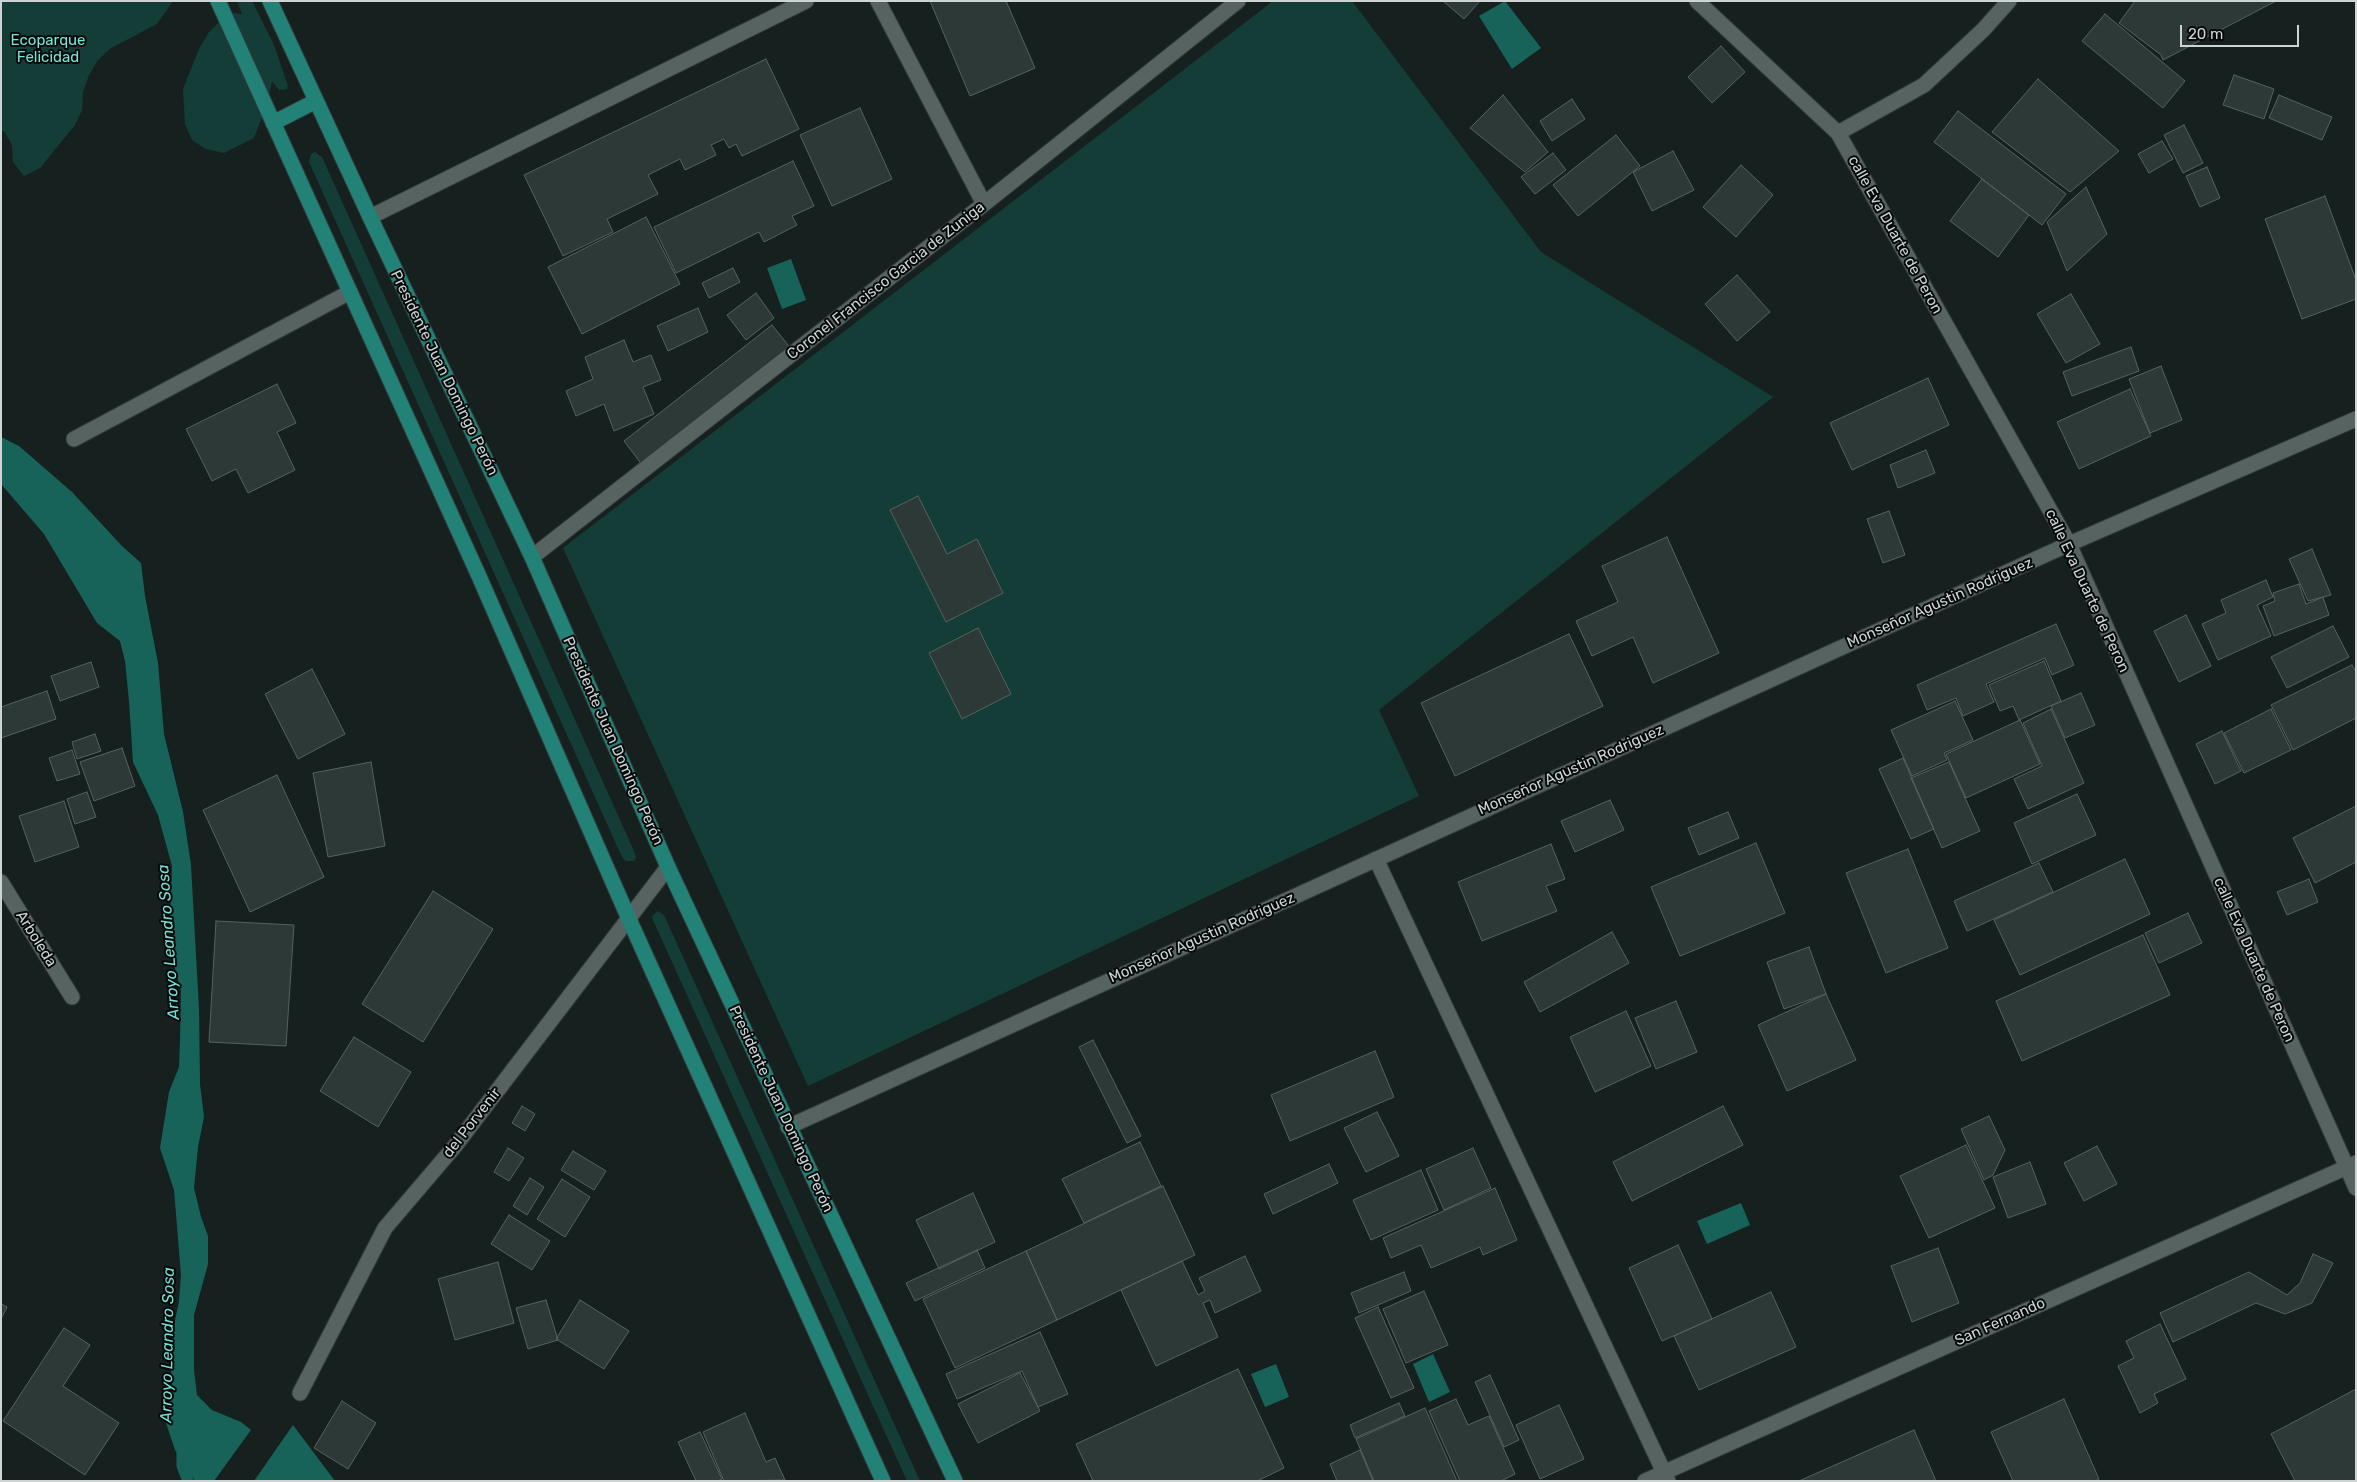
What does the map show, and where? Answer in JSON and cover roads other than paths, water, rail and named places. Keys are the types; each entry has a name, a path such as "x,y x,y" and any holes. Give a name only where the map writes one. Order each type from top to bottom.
{"main road":[{"path":"218,1 478,574 629,919 884,1481"},
{"name":"Presidente Juan Domingo Perón","path":"270,1 370,217 532,557 668,867 955,1481"},
{"path":"273,122 316,101"}],"street":[{"path":"370,217 806,1"},
{"path":"878,1 984,204"},
{"name":"Coronel Francisco Garcia de Zuniga","path":"532,557 984,204 1238,1"},
{"name":"calle Eva Duarte de Peron","path":"1697,1 1838,133 2069,544 2351,1165 2356,1188"},
{"path":"1838,133 1924,85 1983,30 2009,1"},
{"path":"74,439 350,292"},
{"name":"Monseñor Agustin Rodriguez","path":"788,1126 2069,544 2356,418"},
{"path":"1376,859 1666,1476"},
{"name":"del Porvenir","path":"300,1393 385,1228 455,1146 668,867"},
{"name":"Arboleda","path":"1,882 72,997"},
{"name":"San Fernando","path":"1645,1481 1666,1476 2351,1165"}],"waterway":[{"name":"Arroyo Leandro Sosa","path":"182,1445 182,1466 188,1481"}],"park label":[{"name":"Ecoparque Felicidad","path":"48,50"}]}
